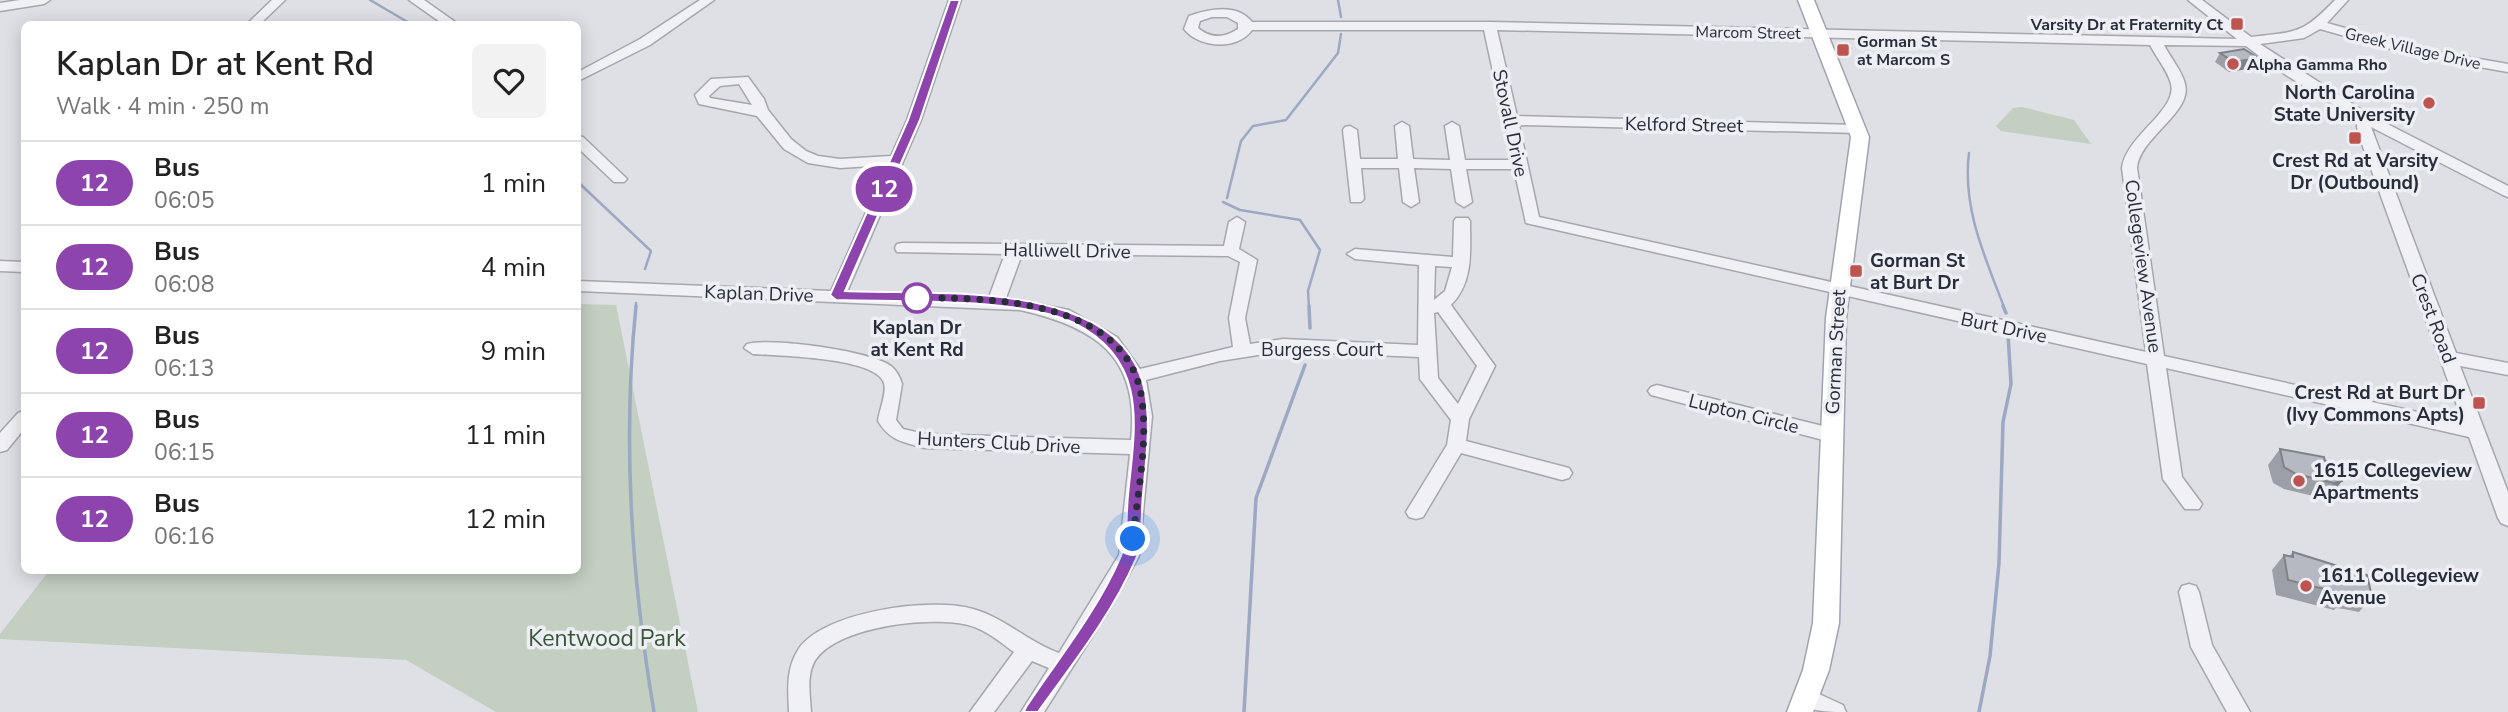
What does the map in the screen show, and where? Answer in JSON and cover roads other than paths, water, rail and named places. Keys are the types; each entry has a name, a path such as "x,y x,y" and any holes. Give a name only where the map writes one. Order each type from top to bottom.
{"main road":[{"name":"Gorman Street","path":"1803,705 1826,623 1838,290 1858,158 1858,129 1822,34 1806,0"}],"street":[{"path":"0,7 44,0"},
{"path":"256,21 279,0"},
{"path":"415,0 446,21"},
{"path":"581,76 629,52 686,17 708,0"},
{"path":"836,295 897,160 935,65 956,0"},
{"path":"2194,0 2249,43 2363,117 2508,192"},
{"name":"Greek Village Drive","path":"2249,43 2293,37 2319,25 2342,0"},
{"name":"Greek Village Drive","path":"2319,25 2416,52 2508,68"},
{"name":"Marcom Street","path":"1247,26 1490,26 2155,43 2249,43"},
{"name":"Stovall Drive","path":"1490,26 1532,220"},
{"name":"Collegeview Avenue","path":"2155,43 2179,85 2179,91 2174,103 2130,161 2130,184 2172,479 2192,505"},
{"path":"761,112 801,157 821,163 849,164 897,160"},
{"name":"Crest Road","path":"2363,117 2365,132 2508,518"},
{"name":"Kelford Street","path":"1510,120 1858,129"},
{"path":"1402,126 1411,202"},
{"path":"1452,126 1464,202"},
{"path":"1350,130 1356,199"},
{"path":"581,143 619,179"},
{"path":"1353,163 1519,165"},
{"name":"Burt Drive","path":"1532,220 2476,432"},
{"path":"1433,307 1458,287 1462,221"},
{"path":"1237,222 1231,251 1249,260 1237,318 1241,351"},
{"name":"Halliwell Drive","path":"903,248 1231,251"},
{"path":"996,302 1015,250"},
{"path":"1355,254 1461,263"},
{"path":"1427,260 1433,307 1428,351 1429,379 1460,419"},
{"path":"0,266 21,267"},
{"name":"Kaplan Drive","path":"581,286 996,302 1046,308 1079,320 1111,341 1136,376 1142,401 1141,447 1129,556 1102,604 1032,712"},
{"path":"1416,512 1457,446 1460,419 1486,366 1453,317 1433,307"},
{"name":"Burgess Court","path":"1136,376 1241,351 1283,345 1428,351"},
{"name":"Hunters Club Drive","path":"753,348 837,356 884,367 890,374 894,388 887,421 897,434 910,438 947,442 1141,447"},
{"path":"2449,358 2508,369"},
{"name":"Lupton Circle","path":"1657,391 1831,435"},
{"path":"0,445 21,421"},
{"path":"1457,446 1562,473"},
{"path":"2189,593 2202,647 2239,712"},
{"path":"800,712 800,671 809,651 826,639 872,622 898,616 964,615 994,628 1028,650 1062,663"},
{"path":"981,712 1028,650"},
{"path":"1803,705 1835,712"}],"waterway":[{"path":"370,0 406,21"},
{"path":"1338,0 1341,17"},
{"path":"1227,198 1241,141 1253,126 1286,120 1338,53 1341,34"},
{"path":"1969,153 1972,213 2004,307"},
{"path":"581,185 651,251 645,269"},
{"path":"1223,202 1240,210 1300,220 1320,250 1308,291 1309,307"},
{"path":"636,306 630,408 631,509 640,610 654,712"},
{"path":"1309,306 1310,328"},
{"path":"2003,306 2006,313"},
{"path":"1979,712 1990,656 1999,563 2003,422 2011,384 2008,334"},
{"path":"1244,712 1256,498 1305,365"}],"place":[{"name":"Varsity Dr at Fraternity Ct","path":"2237,24"},
{"name":"Gorman St at Marcom S","path":"1843,50"},
{"name":"Alpha Gamma Rho","path":"2233,64"},
{"name":"North Carolina State University","path":"2429,103"},
{"name":"Crest Rd at Varsity Dr (Outbound)","path":"2355,138"},
{"name":"Gorman St at Burt Dr","path":"1856,271"},
{"name":"Kaplan Dr at Kent Rd","path":"917,298"},
{"name":"Crest Rd at Burt Dr (Ivy Commons Apts)","path":"2479,403"},
{"name":"1615 Collegeview Apartments","path":"2299,481"},
{"name":"1611 Collegeview Avenue","path":"2306,586"}],"park label":[{"name":"Kentwood Park","path":"607,638"}]}
